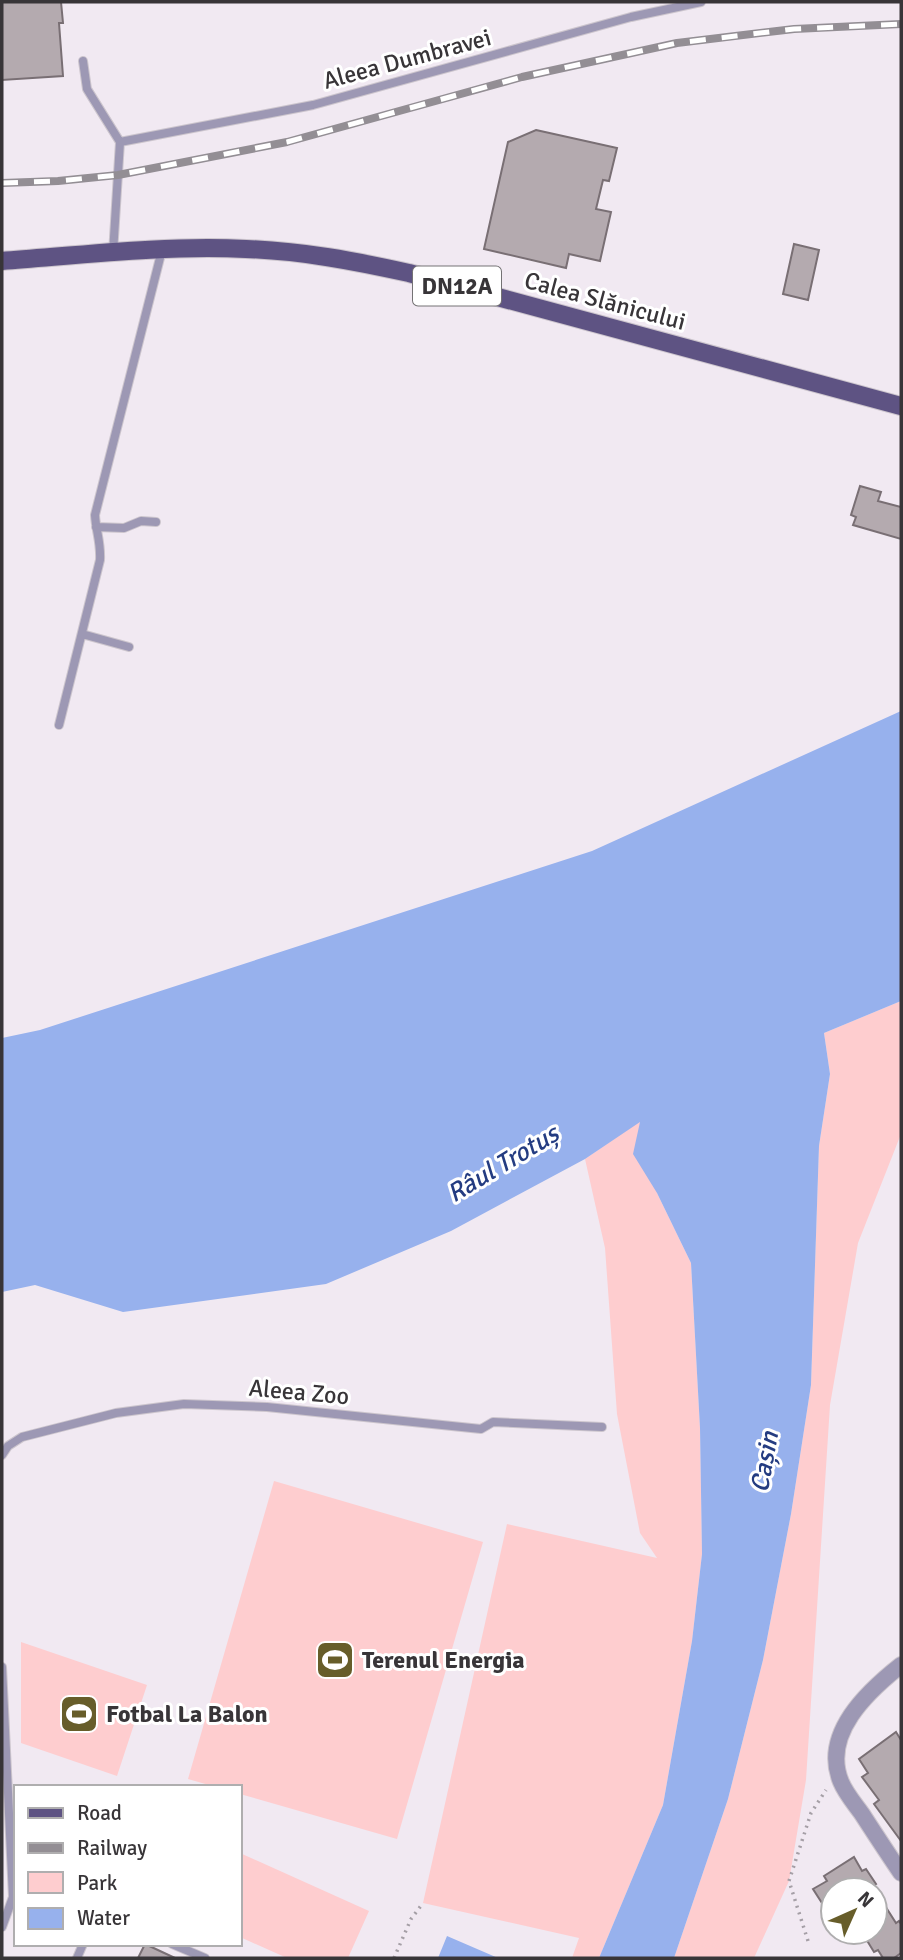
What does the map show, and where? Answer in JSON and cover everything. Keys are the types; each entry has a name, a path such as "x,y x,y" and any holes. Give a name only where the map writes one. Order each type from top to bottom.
{"main road":[{"name":"Calea Slănicului","path":"2,261 162,250 243,248 348,260 409,273 901,405"}],"street":[{"path":"901,1665 869,1692 848,1719 837,1765 842,1785 901,1873"}],"lane":[{"name":"Aleea Dumbravei","path":"120,142 313,105 631,17 701,2"},
{"path":"83,61 88,89 120,142 113,253"},
{"path":"59,725 100,560 101,542 95,515 162,250"},
{"path":"96,527 124,528 141,521 156,522"},
{"path":"82,634 129,647"},
{"name":"Aleea Zoo","path":"2,1455 8,1446 22,1437 116,1413 184,1404 267,1407 481,1429 493,1422 601,1427"},
{"path":"2,1667 13,1897 2,1927"},
{"path":"177,1946 205,1958"}],"path":[{"path":"808,1941 789,1881 811,1813 826,1790 842,1785"},
{"path":"394,1958 411,1919 423,1903"}],"green space":[{"path":"901,1001 901,1134 858,1243 830,1405 806,1780 789,1881 754,1958 674,1958 728,1799 763,1660 791,1514 811,1385 819,1146 830,1074 824,1033"},
{"path":"640,1121 657,1193 691,1263 700,1428 702,1554 692,1641 663,1805 599,1958 572,1958 579,1938 423,1903 507,1524 657,1558 640,1533 617,1414 605,1248 585,1159"},
{"name":"Terenul Energia","path":"274,1481 483,1542 397,1839 242,1795 242,1785 209,1785 188,1779"},
{"name":"Fotbal La Balon","path":"21,1642 147,1685 117,1776 21,1743"},
{"path":"242,1854 369,1911 348,1958 287,1958 242,1938"}],"water":[{"path":"901,711 901,1001 824,1033 830,1074 819,1146 811,1385 791,1514 763,1660 728,1799 674,1958 599,1958 663,1805 692,1641 702,1554 700,1428 691,1263 657,1193 633,1154 640,1122 585,1159 451,1231 326,1284 123,1312 35,1285 2,1292 2,1038 40,1030 592,851"},
{"path":"447,1936 498,1958 438,1958"}],"building":[{"path":"2,2 61,2 63,23 59,23 63,76 2,80"},
{"path":"536,130 617,148 609,181 603,180 596,209 611,212 600,261 569,254 566,268 484,249 508,142"},
{"path":"794,244 819,250 808,300 783,294"},
{"path":"860,486 881,492 878,501 901,507 901,539 853,525 856,517 851,515"},
{"path":"896,1732 901,1740 901,1841 874,1804 879,1800 862,1777 868,1773 859,1759"},
{"path":"854,1857 862,1871 866,1869 871,1876 824,1876"},
{"path":"819,1886 819,1898 813,1889"},
{"path":"889,1912 896,1923 899,1921 901,1924 901,1953 894,1958 883,1958 878,1950 874,1952 870,1946 889,1946"},
{"path":"144,1946 149,1946 175,1958 138,1958"}],"railway":[{"path":"2,183 118,175 287,142 522,77 677,43 794,29 901,24"}],"place":[{"name":"Terenul Energia","path":"335,1660"},
{"name":"Fotbal La Balon","path":"79,1714"}],"water label":[{"name":"Râul Trotuș","path":"503,1164"},
{"name":"Cașin","path":"765,1462"}]}
